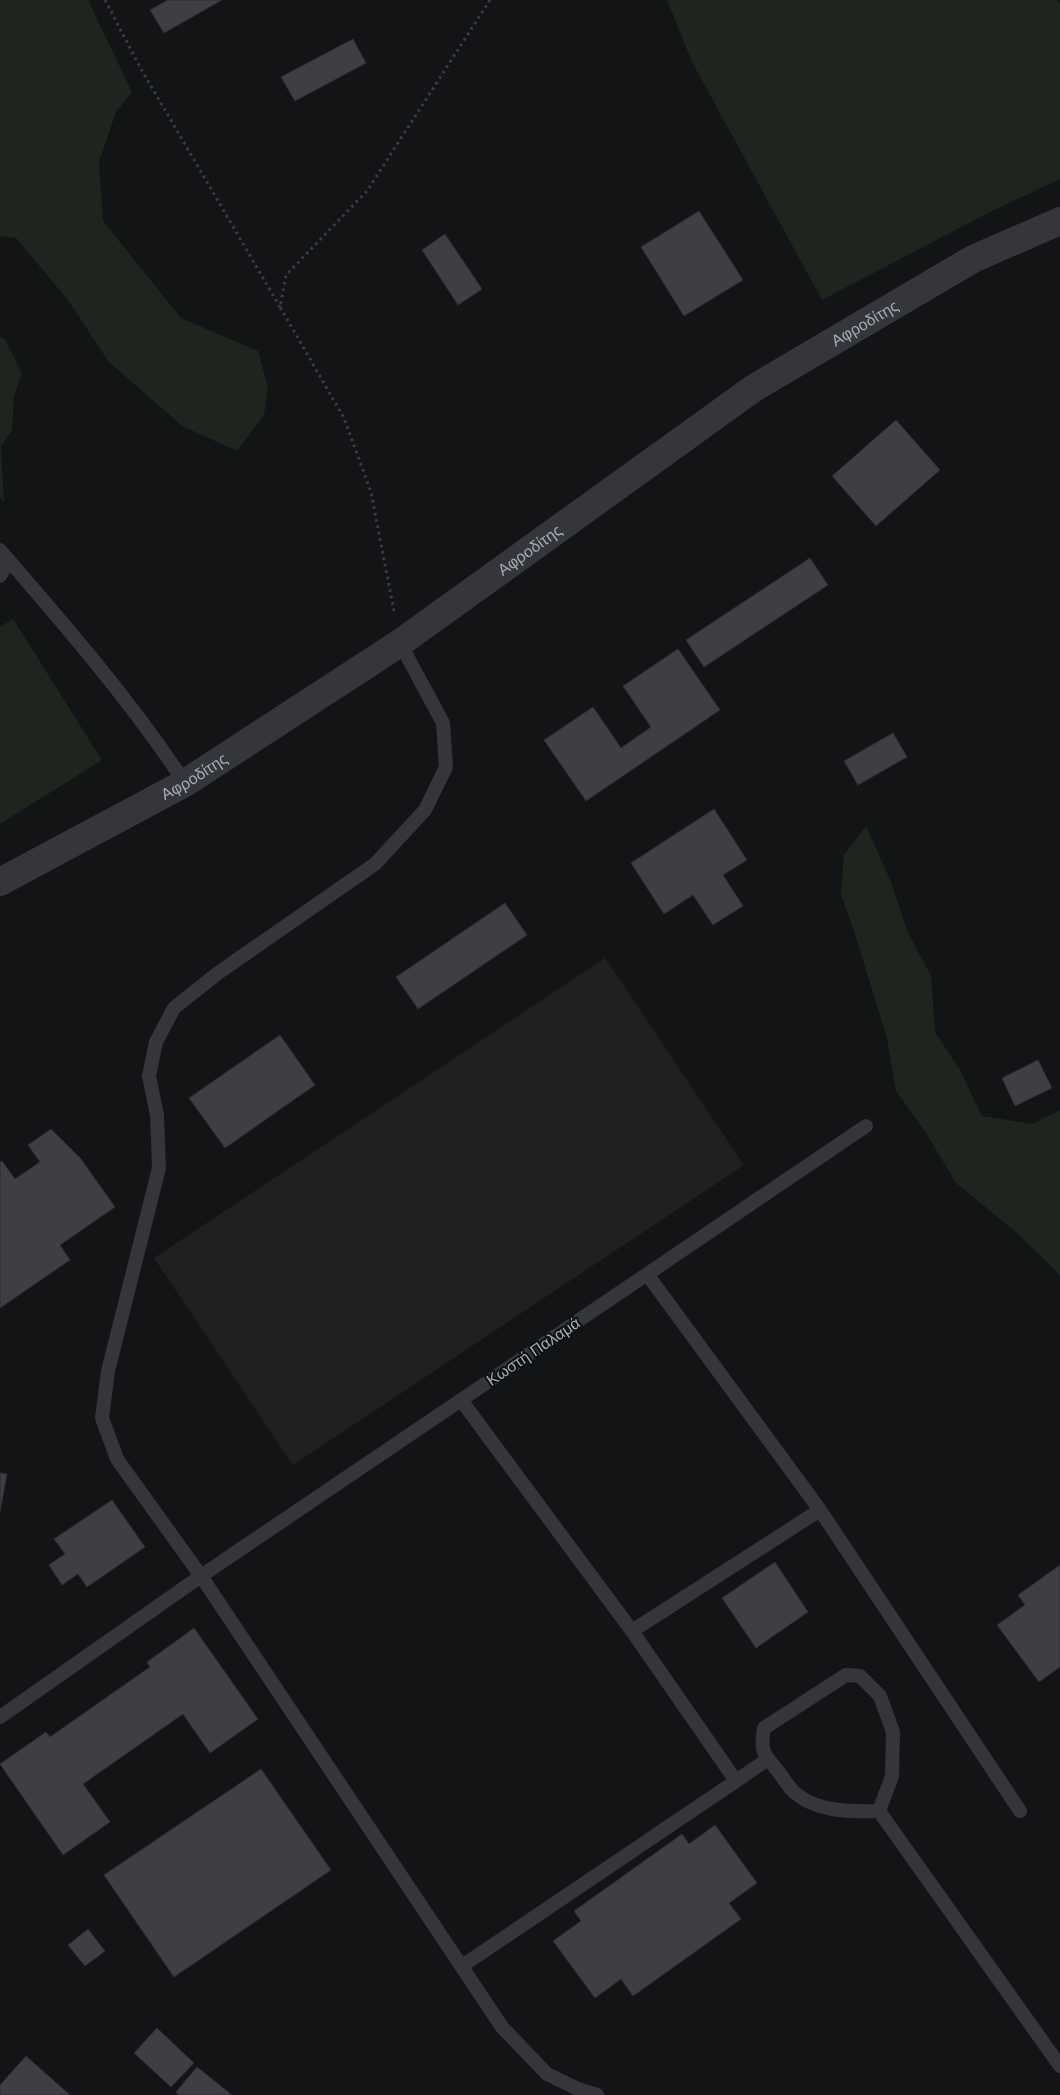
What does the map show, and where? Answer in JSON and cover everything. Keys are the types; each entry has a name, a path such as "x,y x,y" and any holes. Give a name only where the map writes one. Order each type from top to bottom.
{"street":[{"name":"Αφροδίτης","path":"0,882 185,783 400,643 754,388 973,259 1060,221"}],"lane":[{"path":"0,550 95,662 155,738 185,783"},
{"path":"0,576 9,561"},
{"path":"400,643 443,723 446,768 425,810 375,864 218,973 174,1008 156,1042 149,1076 157,1115 159,1168 108,1371 102,1418 118,1459 201,1576 502,2027 547,2074 578,2089 597,2095"},
{"name":"Κωστή Παλαμά","path":"0,1717 201,1576 866,1126"},
{"path":"647,1274 820,1510 1020,1811"},
{"path":"461,1400 632,1631 736,1781"},
{"path":"632,1631 820,1510"},
{"path":"846,1675 860,1676 880,1696 893,1732 892,1776 879,1811 844,1812 812,1803 792,1790 768,1759 761,1746 764,1728 846,1675"},
{"path":"462,1966 768,1759"},
{"path":"879,1811 1060,2066"}],"path":[{"path":"105,0 141,69 344,418 371,492 400,643"},
{"path":"280,307 286,275 368,191 490,0"}],"shaded area":[{"path":"0,0 88,0 132,92 116,112 99,162 103,221 181,318 258,351 268,387 264,415 237,451 182,426 108,361 68,300 16,238 0,236"},
{"path":"667,0 1057,0 1060,4 1060,179 990,212 822,300 692,62"},
{"path":"0,337 5,339 22,373 14,396 12,430 1,447 4,502 0,497"},
{"path":"13,619 102,760 0,824 0,627"},
{"path":"866,826 891,882 908,933 931,976 935,1032 960,1070 982,1116 1032,1124 1060,1110 1060,1275 1016,1232 956,1183 926,1133 896,1091 887,1038 841,895 844,855"},
{"path":"605,958 744,1165 293,1465 154,1258"}],"building":[{"path":"168,0 222,0 164,33 150,10"},
{"path":"353,39 366,63 295,101 281,77"},
{"path":"699,211 743,280 684,316 641,247"},
{"path":"445,234 482,289 458,305 422,250"},
{"path":"896,420 940,470 876,526 832,476"},
{"path":"810,558 828,585 704,667 686,640"},
{"path":"678,649 720,710 586,801 544,740 593,707 621,748 651,727 623,686"},
{"path":"893,733 907,757 858,785 844,761"},
{"path":"714,809 747,860 723,875 743,906 713,925 693,895 664,914 631,863"},
{"path":"505,903 527,935 418,1009 396,977"},
{"path":"280,1035 315,1085 225,1148 189,1098"},
{"path":"1038,1060 1052,1088 1015,1106 1002,1078"},
{"path":"51,1129 81,1159 115,1207 60,1245 70,1260 0,1308 0,1162 2,1161 15,1179 40,1162 28,1145"},
{"path":"0,1473 7,1474 0,1512"},
{"path":"112,1500 145,1547 87,1587 78,1574 62,1585 49,1565 65,1554 54,1539"},
{"path":"775,1562 808,1612 756,1648 722,1598"},
{"path":"1060,1565 1060,1667 1039,1682 997,1625 1025,1605 1018,1595"},
{"path":"194,1628 258,1719 210,1753 183,1714 83,1784 110,1822 63,1855 0,1764 46,1732 50,1737 150,1667 147,1662"},
{"path":"261,1769 331,1870 174,1977 104,1875"},
{"path":"715,1825 757,1883 729,1903 741,1919 633,1996 621,1979 595,1998 553,1941 581,1921 574,1911 682,1834 689,1844"},
{"path":"88,1929 105,1951 85,1966 68,1945"},
{"path":"157,2028 194,2063 171,2087 134,2053"},
{"path":"26,2056 70,2095 0,2095 0,2085"},
{"path":"197,2067 232,2095 179,2095 176,2092"}]}
